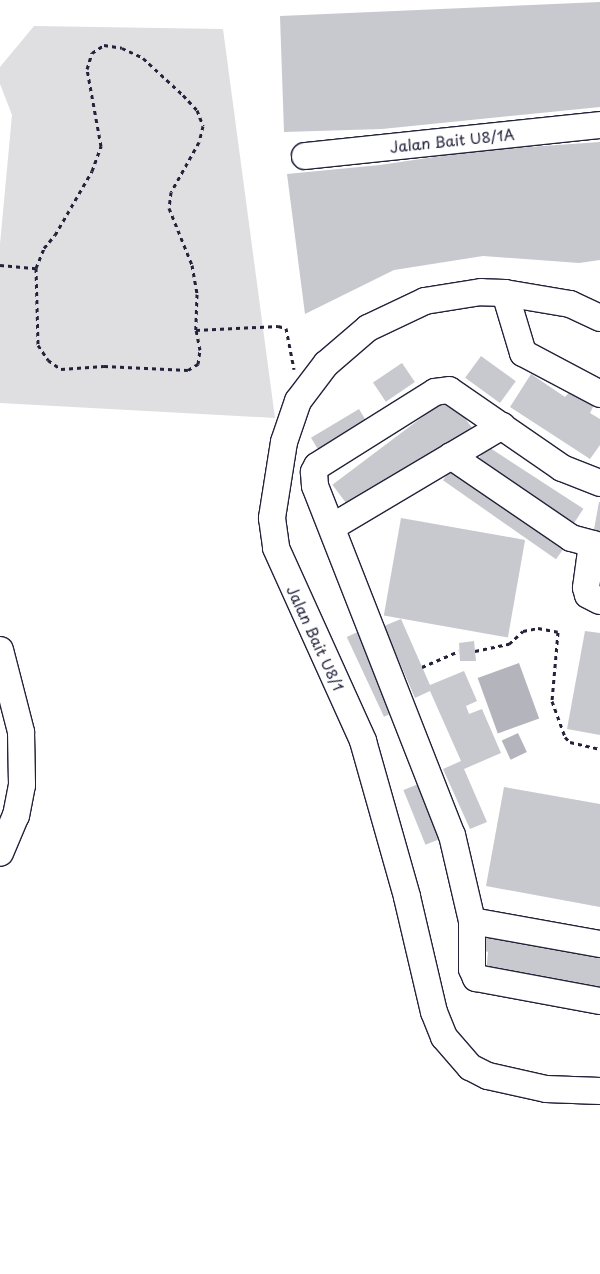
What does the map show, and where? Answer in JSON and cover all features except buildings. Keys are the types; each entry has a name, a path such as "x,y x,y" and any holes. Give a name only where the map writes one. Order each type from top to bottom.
{"street":[{"name":"Jalan Bait U8/1A","path":"304,156 600,125"},
{"name":"Jalan Bait U8/1","path":"600,318 570,304 505,293 480,292 424,301 368,328 326,364 298,401 284,442 273,500 276,548 363,741 402,878 434,1012 444,1037 470,1067 488,1076 546,1089 600,1091"},
{"path":"505,293 523,353 600,394"},
{"path":"600,482 562,468 456,393 435,392 317,466 314,472 315,486 452,835 472,921 472,969 476,978 600,1001"},
{"path":"332,527 502,426"},
{"path":"451,456 571,538 596,545 586,588 588,594 600,601"},
{"path":"0,650 21,732 22,786 16,815 0,853"},
{"path":"472,921 600,944"}],"path":[{"path":"104,46 122,48 143,58 183,95 197,110 203,126 199,142 172,192 169,208 192,265 198,294 196,330 200,350 198,364 188,370 104,366 61,369 48,360 38,345 36,268 44,248 56,235 92,171 101,146 87,69 92,54 104,46"},
{"path":"0,265 36,268"},
{"path":"196,330 286,328 298,401"},
{"path":"475,651 509,644 523,631 538,628 558,632 552,701 565,737 570,742 600,748"},
{"path":"422,667 459,652"}],"shaded area":[{"path":"34,26 223,29 275,418 0,403 0,244 12,115 0,84 0,67"},
{"path":"519,663 539,718 498,733 478,678"},
{"path":"518,733 527,752 511,760 502,741"}]}
